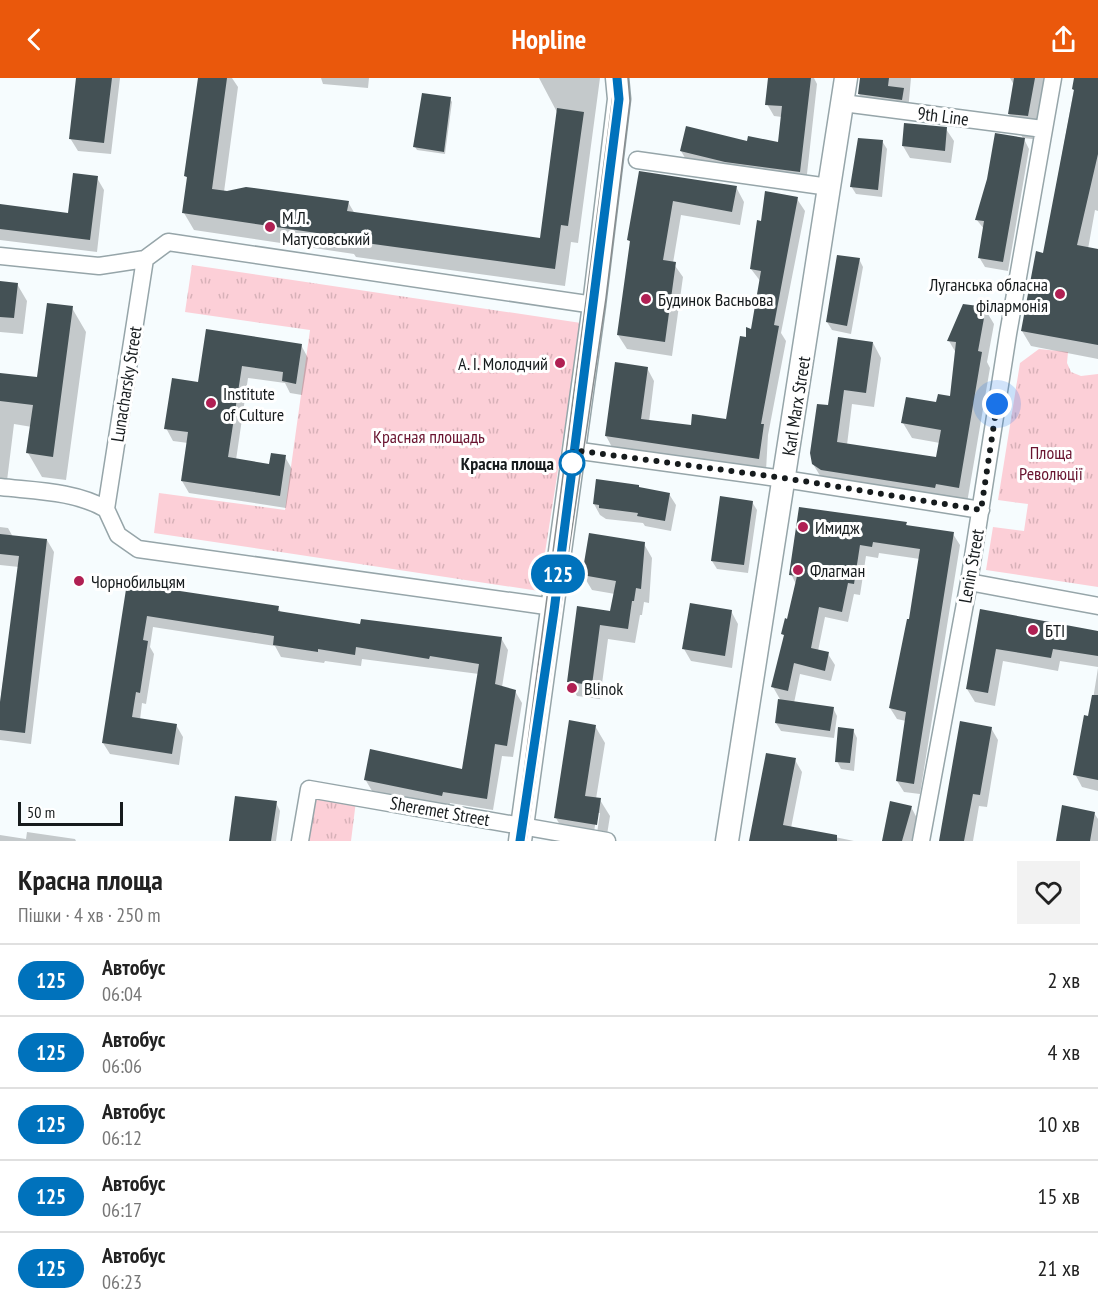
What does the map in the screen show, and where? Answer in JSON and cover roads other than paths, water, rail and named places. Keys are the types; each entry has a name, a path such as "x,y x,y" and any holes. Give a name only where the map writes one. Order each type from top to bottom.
{"main road":[{"path":"521,834 554,611 573,450 594,305 619,99 617,78"},
{"name":"Karl Marx Street","path":"727,841 846,78"}],"street":[{"name":"Lenin Street","path":"921,841 969,582 1053,78"},
{"name":"9th Line","path":"843,103 1043,129"},
{"path":"637,160 830,187"},
{"path":"0,256 99,267 146,260 168,242 594,305"},
{"name":"Lunacharsky Street","path":"106,508 146,260"},
{"path":"573,450 784,478 981,510"},
{"path":"0,487 80,497 106,508 118,535 138,549 546,606 554,611"},
{"path":"969,582 1098,606"},
{"name":"Sheremet Street","path":"300,841 309,789 521,834 607,841"}],"tram line":[{"path":"515,841 613,95 612,78"},
{"path":"526,841 606,298 630,101 628,78"}],"place":[{"name":"М.Л. Матусовський","path":"270,227"},
{"name":"Луганська обласна філармонія","path":"1060,294"},
{"name":"Будинок Васньова","path":"646,299"},
{"name":"А. І. Молодчий","path":"560,363"},
{"name":"Institute of Culture","path":"211,403"},
{"name":"Красна площа","path":"572,463"},
{"name":"Имидж","path":"803,527"},
{"name":"Флагман","path":"798,570"},
{"name":"Чорнобильцям","path":"79,581"},
{"name":"БТІ","path":"1033,630"},
{"name":"Blinok","path":"572,688"}],"park label":[{"name":"Красная площадь","path":"429,436"},
{"name":"Площа Революції","path":"1051,462"}]}
